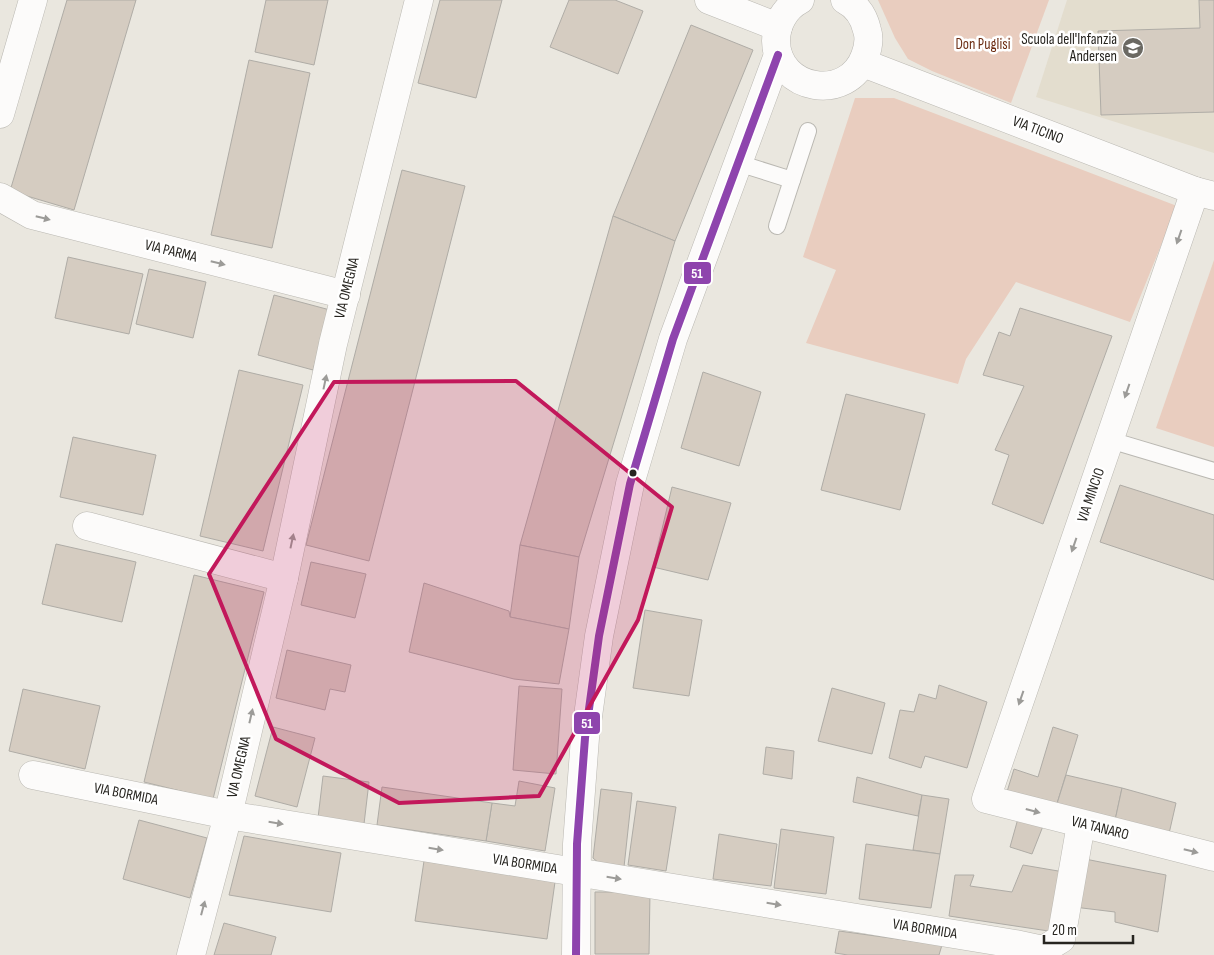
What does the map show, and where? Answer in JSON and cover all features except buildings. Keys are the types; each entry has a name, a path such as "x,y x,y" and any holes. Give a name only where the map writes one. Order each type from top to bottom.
{"street":[{"path":"0,114 33,0"},
{"name":"VIA OMEGNA","path":"191,955 228,815 284,578 333,344 420,0"},
{"path":"710,0 778,27"},
{"path":"800,0 784,14 778,27 776,36 778,55 786,68 797,78 811,85 826,86 840,83 854,74 863,63 868,50 869,36 865,22 858,10 845,0"},
{"path":"576,955 577,844 586,729 599,636 630,484 673,339 778,55"},
{"name":"VIA TICINO","path":"863,63 1205,194"},
{"name":"VIA MINCIO","path":"986,798 1110,440 1205,194"},
{"name":"VIA PARMA","path":"0,197 32,215 346,295"},
{"path":"87,526 284,578"},
{"name":"VIA BORMIDA","path":"33,775 228,815 1005,942 1043,953"},
{"name":"VIA TANARO","path":"986,798 1080,824 1214,857"},
{"path":"1043,953 1061,939 1080,824"}],"lane":[{"path":"777,226 808,131"},
{"path":"738,163 792,180"},
{"path":"1110,440 1214,471"}],"highlighted area":[{"path":"516,381 672,507 638,620 539,796 399,803 276,739 209,574 334,382"}],"shaded area":[{"name":"Scuola dell'Infanzia Andersen","path":"1067,0 1214,0 1214,153 1036,97"}],"green space":[{"name":"Don Puglisi","path":"878,0 1049,0 1011,103 932,71 908,59 895,38"},
{"path":"855,98 894,98 1177,206 1130,322 1016,282 966,359 958,384 806,343 836,270 803,257"},
{"path":"1214,260 1214,447 1156,428"}],"transit line":[{"name":"51","path":"576,955 577,844 585,738 599,636 630,484 673,339 778,55"}],"place":[{"name":"Scuola dell'Infanzia Andersen","path":"1133,48"}]}
